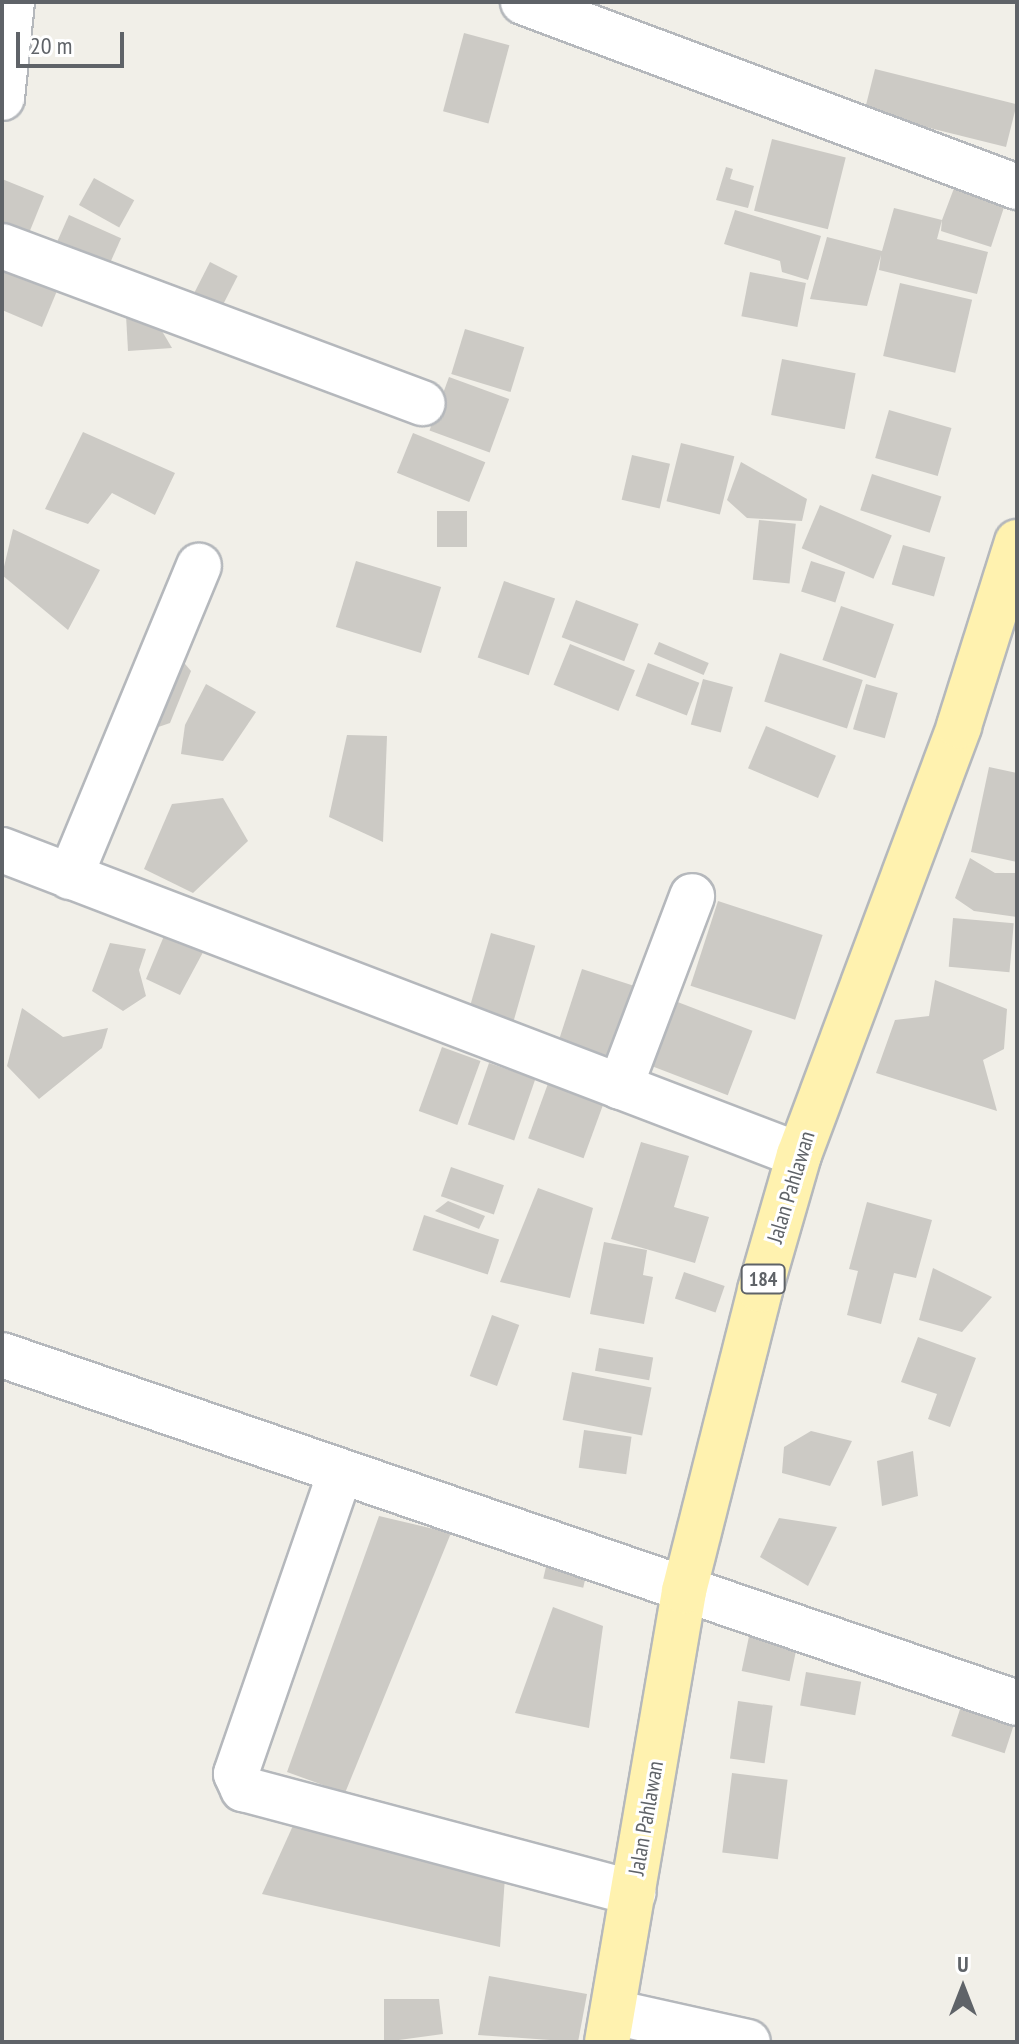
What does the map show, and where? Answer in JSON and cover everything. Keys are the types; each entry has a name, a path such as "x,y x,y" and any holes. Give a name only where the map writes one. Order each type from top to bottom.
{"main road":[{"name":"Jalan Pahlawan","path":"610,2027 684,1591 799,1155 959,726 1017,542"}],"street":[{"path":"2,98 12,2"},
{"path":"523,2 1017,187"},
{"path":"2,246 423,403"},
{"path":"70,877 199,566"},
{"path":"2,850 799,1155"},
{"path":"620,1087 692,896"},
{"path":"2,1355 339,1476 1017,1703"},
{"path":"339,1476 236,1774 243,1789 633,1893"},
{"path":"610,2027 748,2042"}],"building":[{"path":"464,33 509,45 488,123 443,111"},
{"path":"875,69 1017,104 1006,147 864,112"},
{"path":"772,139 846,157 828,229 754,211"},
{"path":"726,167 733,169 730,179 754,186 748,208 716,200"},
{"path":"959,175 1009,192 991,247 941,231 942,220"},
{"path":"94,178 134,200 119,227 79,205"},
{"path":"2,179 44,196 27,238 2,228"},
{"path":"894,208 942,220 937,239 988,252 977,294 879,270 881,255 867,306 810,299 827,237 882,251"},
{"path":"735,210 821,236 808,280 782,272 780,261 724,244"},
{"path":"69,215 121,238 105,274 53,251"},
{"path":"2,261 59,286 42,327 2,310"},
{"path":"210,262 238,276 220,311 192,297"},
{"path":"750,272 806,283 797,327 741,316"},
{"path":"900,283 972,300 955,373 883,356"},
{"path":"149,309 172,348 128,351 126,315"},
{"path":"465,329 524,347 511,392 451,374"},
{"path":"782,359 856,373 845,429 771,415"},
{"path":"449,377 509,399 490,452 430,431"},
{"path":"889,410 951,428 938,476 875,458"},
{"path":"83,432 175,473 155,515 112,493 88,524 45,509"},
{"path":"413,433 485,462 469,502 397,473"},
{"path":"681,443 734,456 720,515 666,501"},
{"path":"632,455 670,464 660,509 622,500"},
{"path":"741,462 807,499 802,521 747,518 727,500"},
{"path":"872,474 941,497 930,533 860,510"},
{"path":"820,505 892,535 873,579 802,548"},
{"path":"437,511 467,511 467,547 437,547"},
{"path":"759,520 796,524 790,584 753,580"},
{"path":"13,529 100,570 68,630 2,575"},
{"path":"903,545 945,557 934,597 892,584"},
{"path":"356,561 441,587 421,653 336,627"},
{"path":"811,561 845,572 835,603 801,591"},
{"path":"504,581 555,599 529,675 478,658"},
{"path":"576,600 639,624 624,661 562,637"},
{"path":"841,606 894,624 875,678 822,660"},
{"path":"659,642 709,663 704,675 654,654"},
{"path":"570,644 635,670 618,711 554,685"},
{"path":"174,651 191,671 170,723 135,735"},
{"path":"780,653 863,680 847,728 764,702"},
{"path":"648,663 699,683 687,715 635,696"},
{"path":"703,679 733,687 721,732 691,724"},
{"path":"206,684 256,712 223,761 181,754 185,725"},
{"path":"866,684 898,693 885,738 853,729"},
{"path":"766,726 836,756 818,798 748,768"},
{"path":"347,735 387,736 383,842 329,817"},
{"path":"989,767 1017,773 1017,862 971,852"},
{"path":"223,798 248,841 193,893 144,869 172,804"},
{"path":"970,858 995,873 1017,873 1017,917 974,911 955,898"},
{"path":"718,901 823,935 795,1020 690,986"},
{"path":"953,918 1014,923 1009,972 949,967"},
{"path":"169,924 208,943 180,995 146,979"},
{"path":"491,933 535,946 514,1021 470,1008"},
{"path":"110,943 146,949 139,970 146,996 123,1011 92,991"},
{"path":"582,969 639,988 615,1061 558,1042"},
{"path":"935,980 1007,1009 1004,1049 983,1060 997,1111 876,1073 895,1020 929,1016"},
{"path":"675,1001 752,1031 728,1095 650,1065"},
{"path":"22,1008 63,1037 108,1028 102,1048 39,1099 7,1066"},
{"path":"442,1047 481,1061 457,1125 419,1111"},
{"path":"489,1063 535,1079 514,1140 468,1124"},
{"path":"550,1078 605,1098 584,1158 528,1138"},
{"path":"641,1142 689,1156 674,1207 709,1217 695,1263 611,1239"},
{"path":"451,1167 504,1185 494,1215 441,1196"},
{"path":"538,1188 593,1208 570,1298 500,1282"},
{"path":"448,1201 485,1216 479,1229 435,1211"},
{"path":"867,1202 932,1220 916,1278 894,1273 881,1324 847,1315 858,1271 849,1269"},
{"path":"424,1215 499,1239 488,1275 413,1250"},
{"path":"604,1242 647,1250 643,1275 653,1277 644,1324 590,1314"},
{"path":"933,1268 992,1297 962,1332 919,1320"},
{"path":"684,1272 725,1286 716,1312 675,1298"},
{"path":"492,1315 519,1325 497,1386 470,1376"},
{"path":"918,1337 976,1358 950,1427 928,1419 937,1394 901,1382"},
{"path":"599,1348 653,1358 649,1380 595,1371"},
{"path":"572,1372 652,1387 642,1436 563,1420"},
{"path":"584,1430 632,1437 626,1474 579,1468"},
{"path":"811,1431 852,1441 830,1486 782,1473 784,1447"},
{"path":"913,1451 918,1496 882,1506 877,1461"},
{"path":"379,1516 451,1533 345,1793 287,1772"},
{"path":"779,1518 837,1527 808,1586 760,1557"},
{"path":"548,1558 588,1567 583,1588 543,1578"},
{"path":"553,1607 603,1626 589,1728 515,1713"},
{"path":"751,1627 799,1637 790,1681 742,1671"},
{"path":"806,1672 861,1682 855,1715 800,1705"},
{"path":"964,1697 1017,1714 1005,1753 951,1736"},
{"path":"738,1701 773,1706 765,1763 730,1758"},
{"path":"732,1773 788,1780 778,1859 722,1852"},
{"path":"296,1819 505,1877 500,1947 262,1894"},
{"path":"489,1976 587,1994 578,2042 478,2035"},
{"path":"384,1999 439,1999 443,2034 384,2042"}]}
